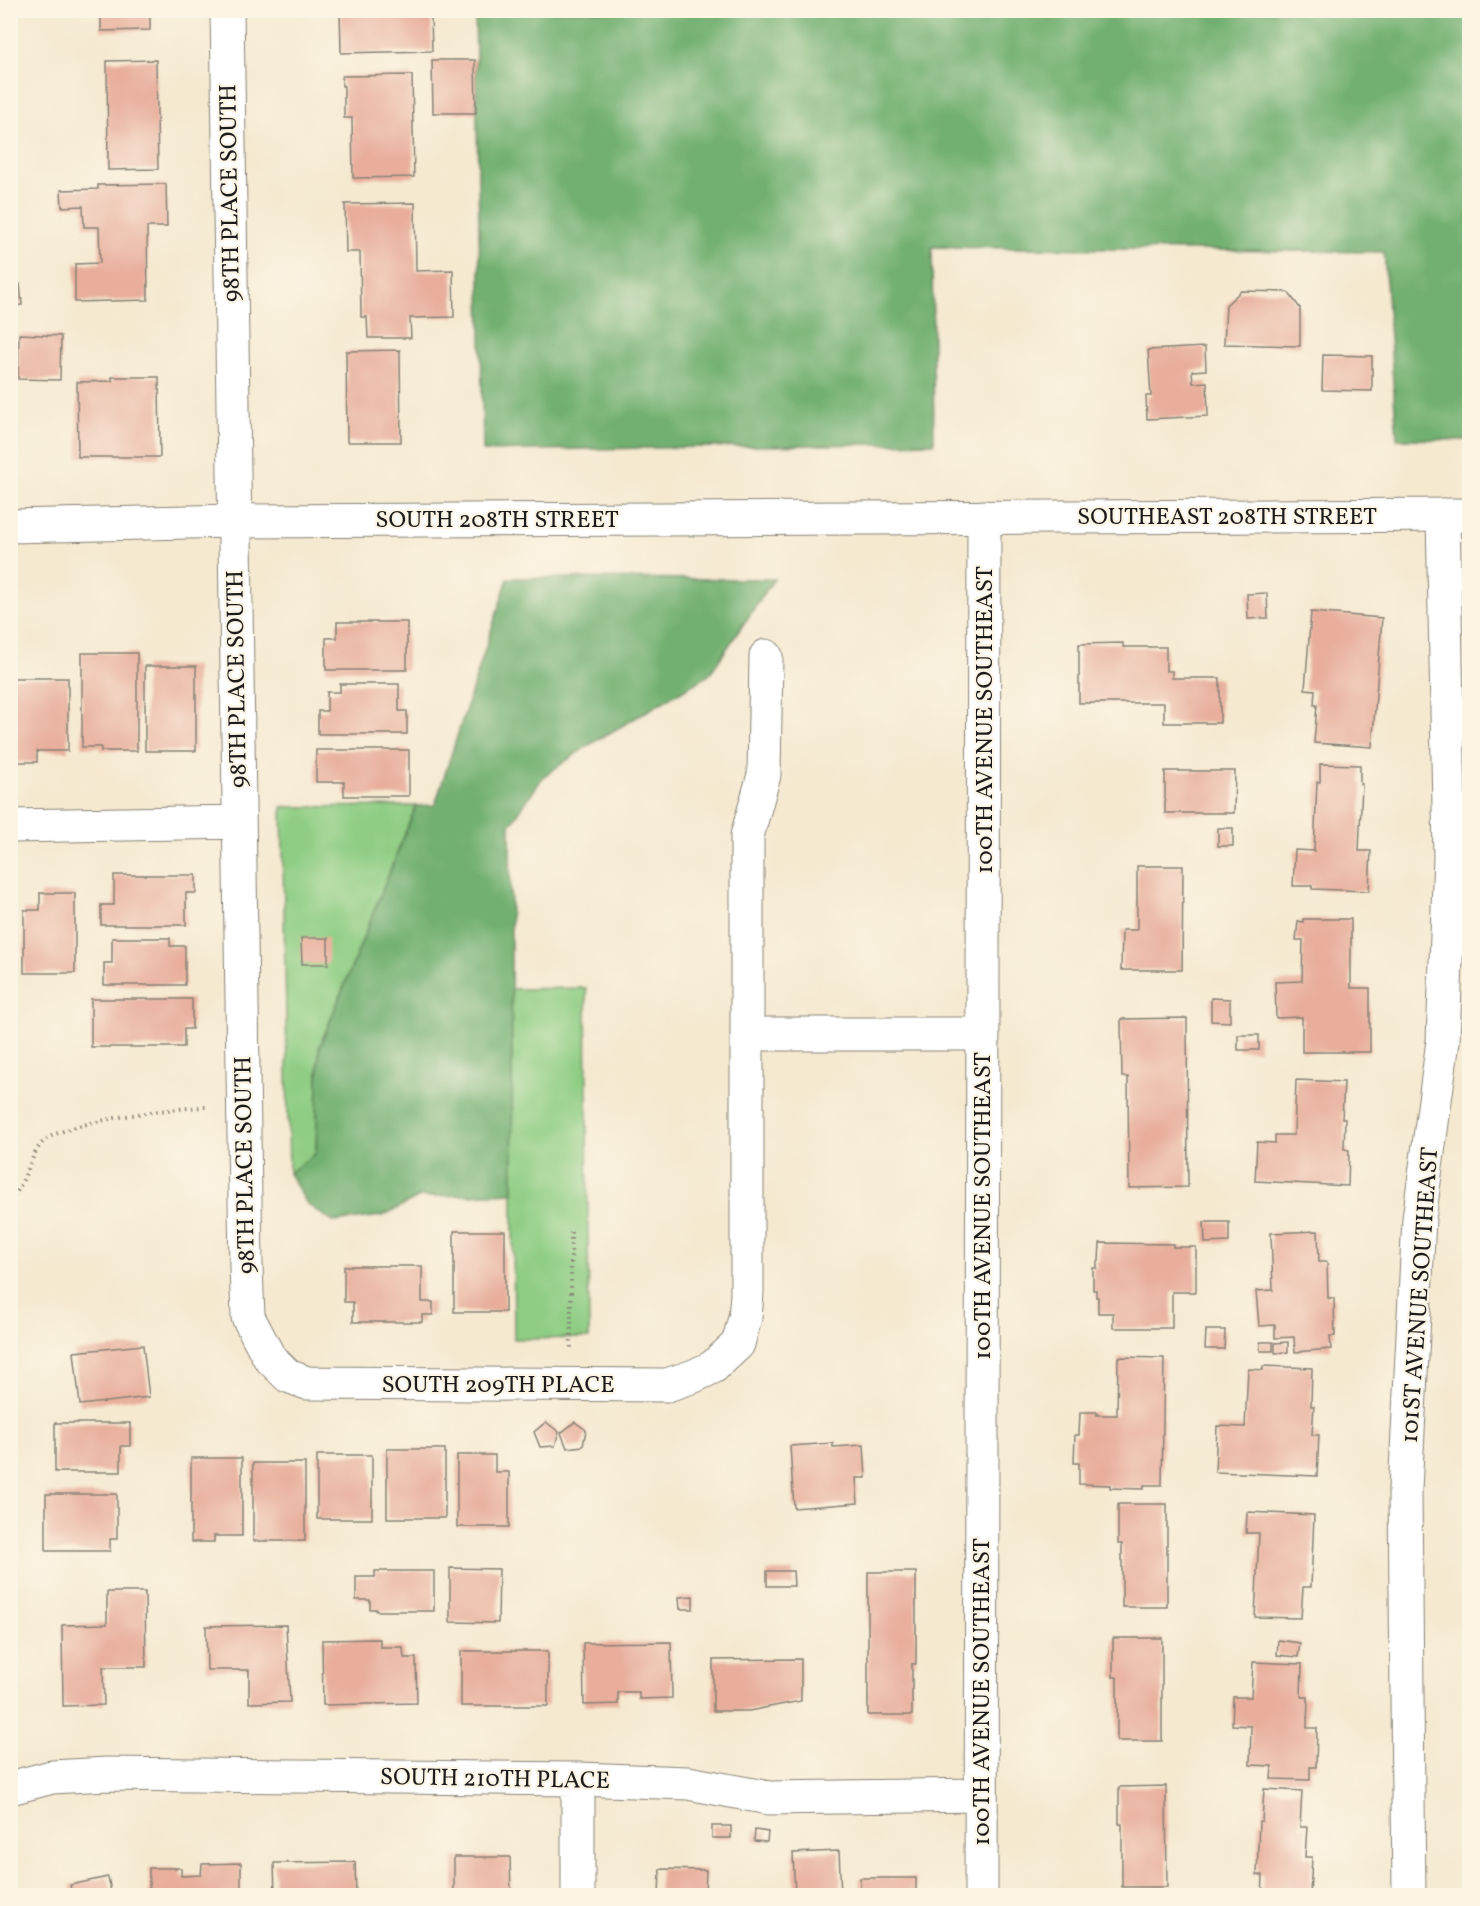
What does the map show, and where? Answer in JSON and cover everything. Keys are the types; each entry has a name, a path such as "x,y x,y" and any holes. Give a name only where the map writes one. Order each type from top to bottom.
{"street":[{"name":"98TH PLACE SOUTH","path":"227,10 238,822 248,1317 263,1344"},
{"name":"SOUTHEAST 208TH STREET","path":"984,517 1456,515"},
{"name":"101ST AVENUE SOUTHEAST","path":"1409,1896 1405,1490 1419,1219 1443,1041 1460,856 1456,515"},
{"name":"SOUTH 208TH STREET","path":"10,526 234,520 984,517"},
{"name":"100TH AVENUE SOUTHEAST","path":"981,1896 984,517"},
{"path":"766,656 764,775 747,836 747,1034 983,1034"},
{"path":"10,826 238,822"},
{"name":"SOUTH 209TH PLACE","path":"263,1344 268,1357 277,1367 288,1376 307,1383 667,1385 694,1377 713,1367 738,1344 745,1318 747,1294 747,1034"},
{"name":"SOUTH 210TH PLACE","path":"10,1788 52,1777 107,1774 578,1779 688,1783 769,1798 980,1795"},
{"path":"578,1779 578,1896"}],"path":[{"path":"10,1201 19,1192 36,1152 44,1142 57,1134 78,1126 152,1112 206,1107 243,1107"},
{"path":"571,1232 571,1384"}],"green space":[{"path":"475,11 1469,11 1469,440 1397,439 1384,252 932,247 934,443 483,451"},
{"path":"508,578 774,579 709,675 589,745 543,777 510,825 513,1193 420,1197 382,1216 333,1222 307,1204 289,1173 316,1153 319,1049 416,806 435,805"},
{"path":"416,806 319,1049 316,1154 289,1173 282,807"},
{"path":"586,988 589,1338 514,1339 511,989"}],"building":[{"path":"101,10 150,10 150,30 101,31"},
{"path":"340,10 400,10 400,14 431,14 432,51 341,53"},
{"path":"156,60 158,169 108,170 107,61"},
{"path":"432,60 475,60 476,113 433,113"},
{"path":"412,75 414,177 353,178 352,118 344,118 342,76"},
{"path":"166,184 167,227 147,227 148,300 75,302 75,264 100,263 99,227 84,227 83,206 62,207 61,190 98,189 98,185"},
{"path":"415,203 416,271 453,270 454,317 410,318 411,338 368,338 367,317 361,317 360,252 346,252 345,204"},
{"path":"20,284 22,305 10,306 10,285"},
{"path":"1241,291 1288,292 1300,308 1300,346 1224,344 1226,305"},
{"path":"19,334 61,336 60,380 18,379"},
{"path":"1205,347 1206,370 1192,371 1193,383 1207,382 1208,416 1147,419 1146,396 1151,396 1148,350"},
{"path":"400,350 401,442 347,442 346,351"},
{"path":"1323,355 1372,356 1372,391 1322,390"},
{"path":"112,377 159,377 160,457 78,457 77,382 112,381"},
{"path":"1267,593 1268,618 1248,619 1247,594"},
{"path":"1311,612 1382,618 1372,747 1314,743 1317,705 1314,705 1315,690 1305,689"},
{"path":"337,622 407,622 407,670 326,670 326,638 337,638"},
{"path":"1123,643 1123,647 1166,647 1166,671 1172,671 1172,678 1220,678 1220,723 1164,723 1164,703 1079,703 1079,644"},
{"path":"82,653 137,653 137,751 101,751 101,747 82,747"},
{"path":"145,666 196,666 196,751 145,751"},
{"path":"10,678 68,678 68,751 37,751 37,762 10,762"},
{"path":"340,684 399,684 399,711 407,711 407,734 318,734 318,711 327,711 327,692 340,692"},
{"path":"316,750 409,750 409,796 344,796 344,782 316,782"},
{"path":"1320,764 1360,765 1360,784 1362,784 1359,851 1371,851 1369,891 1293,886 1295,850 1314,851"},
{"path":"1165,771 1235,771 1234,813 1165,813"},
{"path":"1218,828 1233,828 1233,846 1218,846"},
{"path":"1137,866 1183,866 1182,970 1121,970 1122,930 1137,930"},
{"path":"114,875 196,875 196,893 186,893 186,925 101,925 101,905 114,905"},
{"path":"40,893 75,893 75,973 24,973 24,910 40,910"},
{"path":"10,912 15,912 15,969 10,969"},
{"path":"1303,919 1351,919 1351,988 1370,988 1370,1052 1302,1052 1302,1017 1276,1018 1275,982 1302,981 1303,940 1296,940 1298,921 1303,922"},
{"path":"112,938 170,938 170,946 185,946 185,985 104,985 104,963 112,963"},
{"path":"301,938 328,938 328,964 302,964"},
{"path":"1211,998 1230,999 1230,1022 1211,1021"},
{"path":"91,999 192,999 192,1029 184,1029 184,1047 91,1047"},
{"path":"1187,1018 1188,1187 1129,1188 1128,1077 1122,1077 1121,1019"},
{"path":"1238,1035 1259,1035 1259,1050 1238,1050"},
{"path":"10,1062 13,1062 13,1139 10,1139"},
{"path":"1296,1080 1344,1082 1342,1119 1345,1119 1344,1149 1349,1150 1348,1186 1255,1181 1257,1142 1275,1143 1275,1135 1294,1135"},
{"path":"1204,1222 1229,1222 1229,1242 1205,1243"},
{"path":"454,1231 505,1231 505,1312 454,1312"},
{"path":"1318,1231 1319,1262 1327,1262 1328,1298 1334,1298 1335,1336 1330,1336 1331,1349 1295,1352 1294,1337 1275,1338 1275,1325 1259,1326 1256,1291 1273,1290 1271,1233"},
{"path":"1100,1243 1173,1244 1173,1247 1196,1247 1196,1292 1172,1292 1172,1328 1113,1328 1113,1313 1098,1313 1098,1297 1096,1297 1096,1290 1093,1290 1093,1268 1097,1268 1097,1261 1099,1261"},
{"path":"344,1266 422,1266 422,1302 433,1302 433,1315 422,1315 422,1322 353,1322 353,1302 344,1302"},
{"path":"1206,1330 1225,1330 1224,1349 1205,1349"},
{"path":"1260,1342 1273,1342 1273,1351 1260,1351"},
{"path":"1288,1342 1288,1352 1275,1353 1275,1343"},
{"path":"143,1345 149,1397 80,1405 74,1352"},
{"path":"1118,1357 1164,1358 1162,1485 1144,1485 1144,1489 1079,1484 1079,1463 1074,1463 1075,1435 1079,1435 1080,1412 1117,1415"},
{"path":"1263,1366 1312,1368 1311,1406 1314,1406 1312,1435 1319,1435 1317,1476 1215,1472 1217,1426 1245,1427 1248,1369 1263,1370"},
{"path":"546,1422 559,1432 555,1446 540,1447 534,1432"},
{"path":"575,1422 586,1430 583,1446 567,1448 561,1433"},
{"path":"55,1423 130,1423 130,1446 121,1446 121,1472 55,1472"},
{"path":"833,1443 833,1447 864,1445 866,1478 856,1478 858,1503 794,1508 790,1446"},
{"path":"387,1449 445,1449 445,1518 387,1518"},
{"path":"317,1455 372,1455 372,1519 317,1519"},
{"path":"457,1455 495,1455 495,1472 509,1472 509,1527 457,1527"},
{"path":"191,1458 242,1458 242,1536 214,1536 214,1542 191,1542"},
{"path":"253,1463 305,1463 305,1541 253,1541"},
{"path":"46,1494 117,1494 117,1539 110,1539 110,1551 46,1551"},
{"path":"1118,1504 1167,1504 1167,1607 1122,1607 1122,1544 1118,1544"},
{"path":"1247,1512 1314,1515 1311,1587 1303,1587 1301,1618 1255,1617 1259,1533 1246,1533"},
{"path":"450,1568 499,1569 498,1623 450,1622"},
{"path":"375,1571 434,1571 434,1611 376,1611 376,1609 370,1609 370,1600 356,1600 356,1577 375,1577"},
{"path":"767,1571 793,1571 794,1586 767,1586"},
{"path":"868,1572 916,1572 916,1664 912,1664 912,1715 868,1715"},
{"path":"107,1592 145,1592 146,1667 103,1667 104,1705 63,1706 62,1625 107,1624"},
{"path":"693,1596 693,1609 680,1609 679,1597"},
{"path":"286,1625 290,1702 249,1703 249,1670 207,1670 206,1626"},
{"path":"1113,1638 1162,1638 1162,1741 1117,1741 1117,1677 1113,1677"},
{"path":"380,1639 380,1647 403,1647 404,1658 416,1658 417,1703 323,1705 322,1640"},
{"path":"1278,1640 1300,1643 1298,1657 1277,1655"},
{"path":"671,1642 672,1698 639,1699 639,1692 618,1692 618,1704 584,1705 583,1643"},
{"path":"461,1651 548,1651 548,1706 461,1706"},
{"path":"801,1659 801,1701 749,1711 713,1711 713,1660"},
{"path":"1253,1662 1302,1664 1301,1697 1308,1697 1307,1728 1317,1728 1316,1767 1310,1767 1310,1780 1271,1779 1272,1766 1250,1765 1251,1726 1232,1725 1233,1697 1251,1697"},
{"path":"1166,1786 1167,1887 1122,1887 1122,1824 1119,1824 1119,1787"},
{"path":"1264,1789 1302,1791 1300,1827 1307,1827 1305,1857 1312,1857 1310,1896 1262,1896 1263,1875 1257,1875 1259,1821 1262,1821"},
{"path":"712,1826 731,1826 731,1838 712,1838"},
{"path":"755,1830 768,1832 767,1842 754,1841"},
{"path":"839,1851 841,1896 795,1896 793,1853"},
{"path":"454,1857 510,1857 511,1896 454,1896"},
{"path":"355,1862 356,1896 275,1896 274,1863"},
{"path":"241,1863 241,1896 149,1896 149,1868 181,1868 181,1876 201,1875 202,1864"},
{"path":"660,1869 706,1870 705,1896 659,1896"},
{"path":"108,1877 112,1896 72,1896 70,1885"},
{"path":"860,1878 916,1878 916,1896 860,1896"}]}
